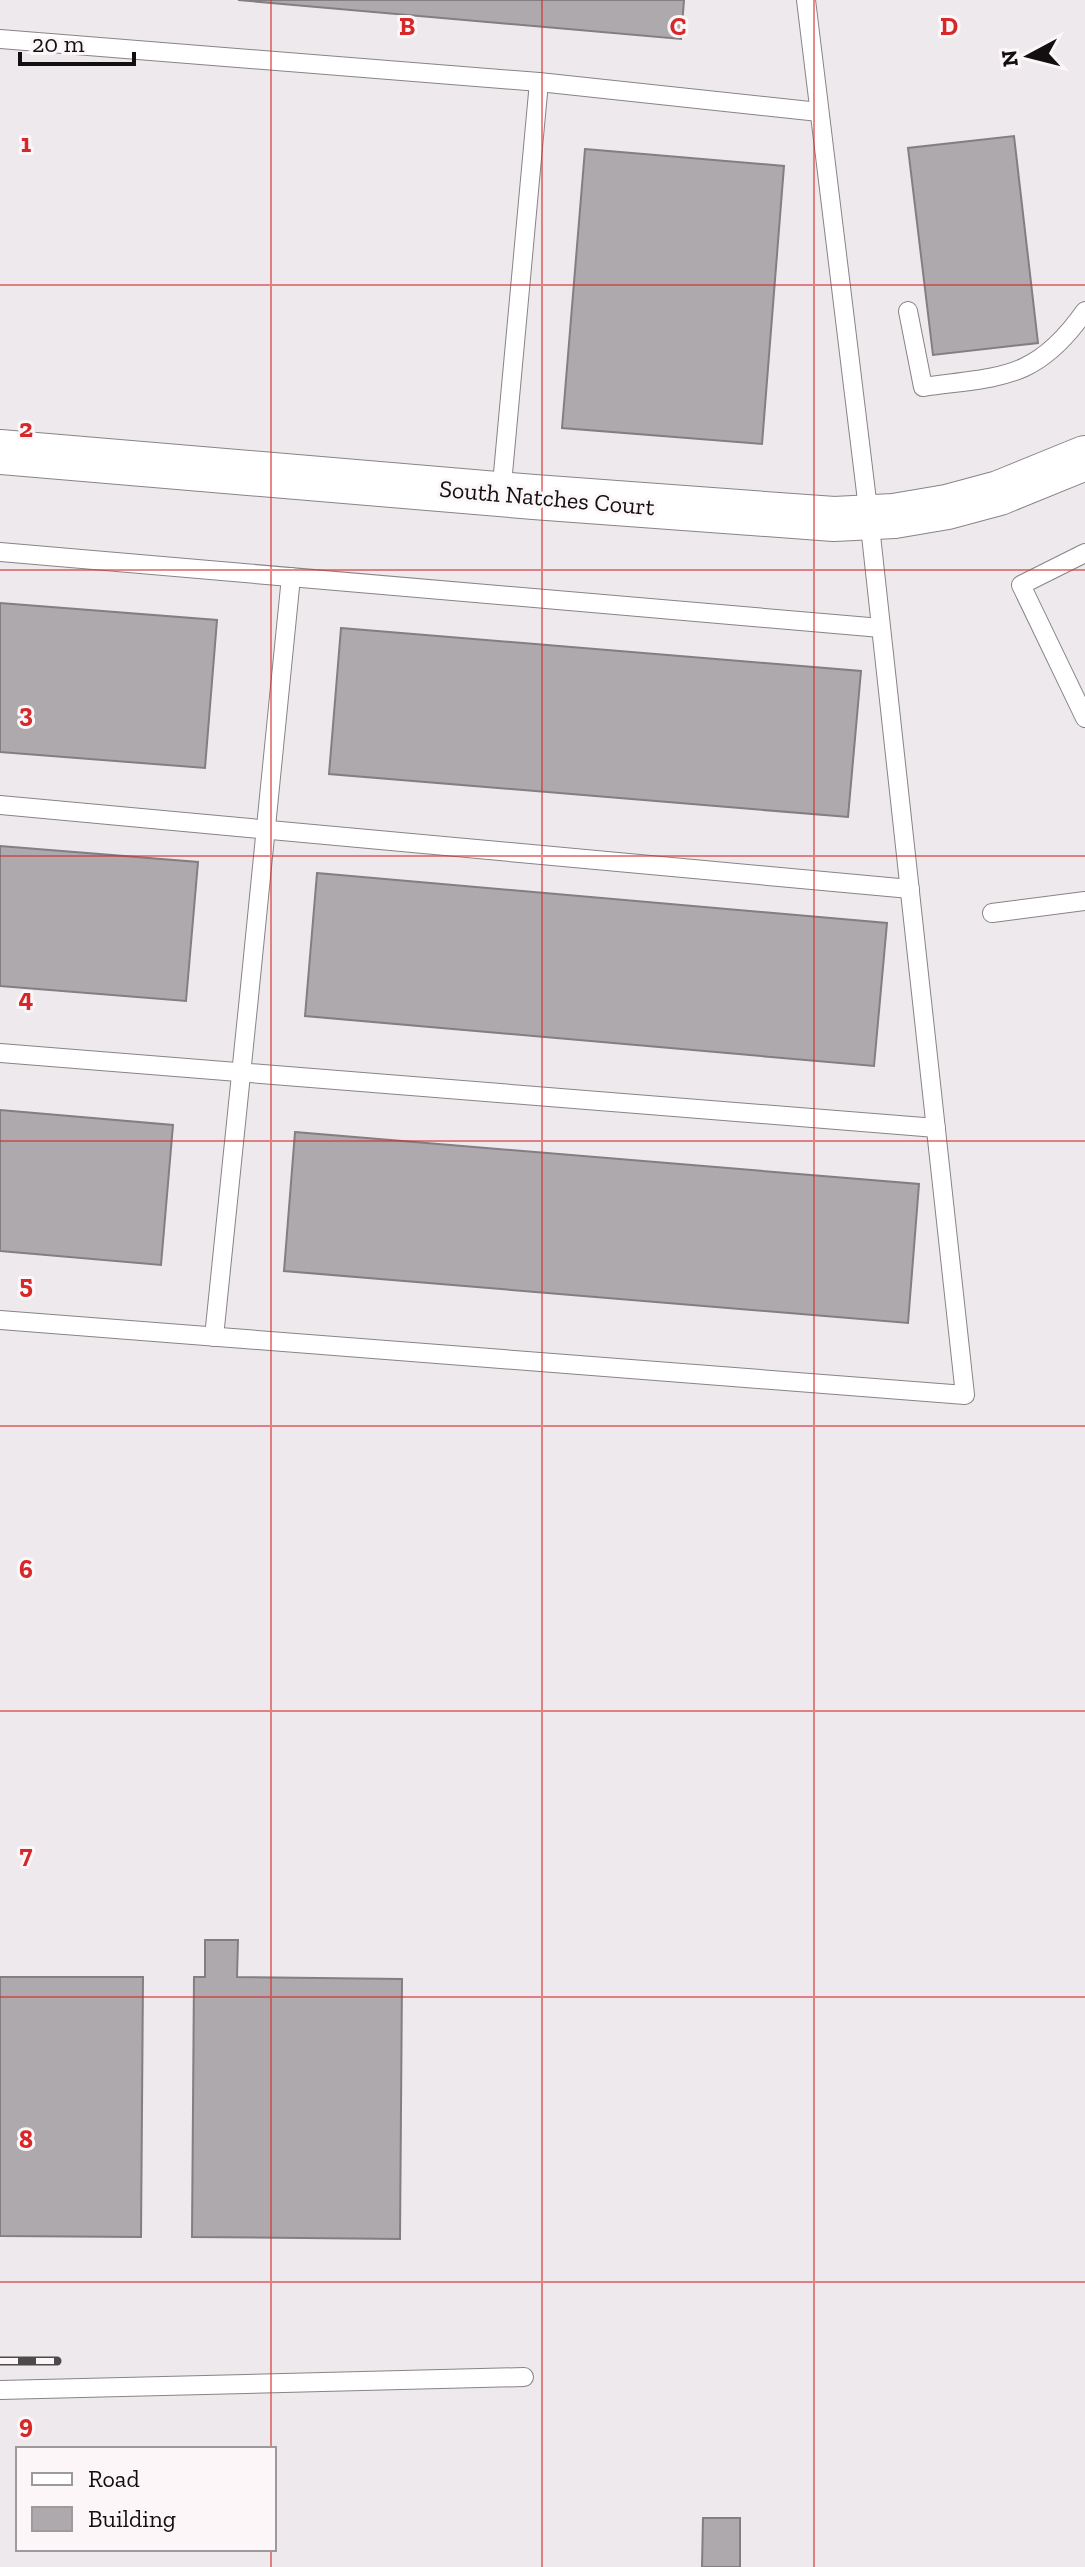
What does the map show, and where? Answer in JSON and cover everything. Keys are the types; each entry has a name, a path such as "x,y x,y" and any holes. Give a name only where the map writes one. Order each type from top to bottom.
{"street":[{"name":"South Natches Court","path":"0,452 501,495 834,519 894,516 973,500 999,493 1085,458"}],"lane":[{"path":"0,1320 965,1395 869,517 806,0"},
{"path":"0,39 539,82 819,112"},
{"path":"501,495 539,82"},
{"path":"908,311 923,387 1016,372 1046,356 1069,334 1085,311"},
{"path":"0,552 881,628"},
{"path":"1085,553 1021,585 1085,718"},
{"path":"214,1337 291,577"},
{"path":"0,805 910,889"},
{"path":"992,913 1085,901"},
{"path":"0,1053 936,1128"},
{"path":"0,2390 524,2377"}],"building":[{"path":"238,0 684,0 681,39"},
{"path":"1014,136 1038,343 933,355 908,148"},
{"path":"585,149 784,166 762,444 562,428"},
{"path":"0,603 217,620 205,768 0,752"},
{"path":"341,628 861,671 848,817 329,774"},
{"path":"0,846 198,862 186,1001 0,986"},
{"path":"317,873 887,923 874,1066 305,1016"},
{"path":"0,1110 173,1125 161,1265 0,1251"},
{"path":"295,1132 919,1184 908,1323 284,1271"},
{"path":"205,1940 238,1940 237,1977 402,1979 400,2239 192,2237 194,1977 205,1977"},
{"path":"0,1977 143,1977 141,2237 0,2236"},
{"path":"703,2518 740,2518 740,2567 702,2567"}],"railway":[{"path":"0,2361 57,2361"}]}
